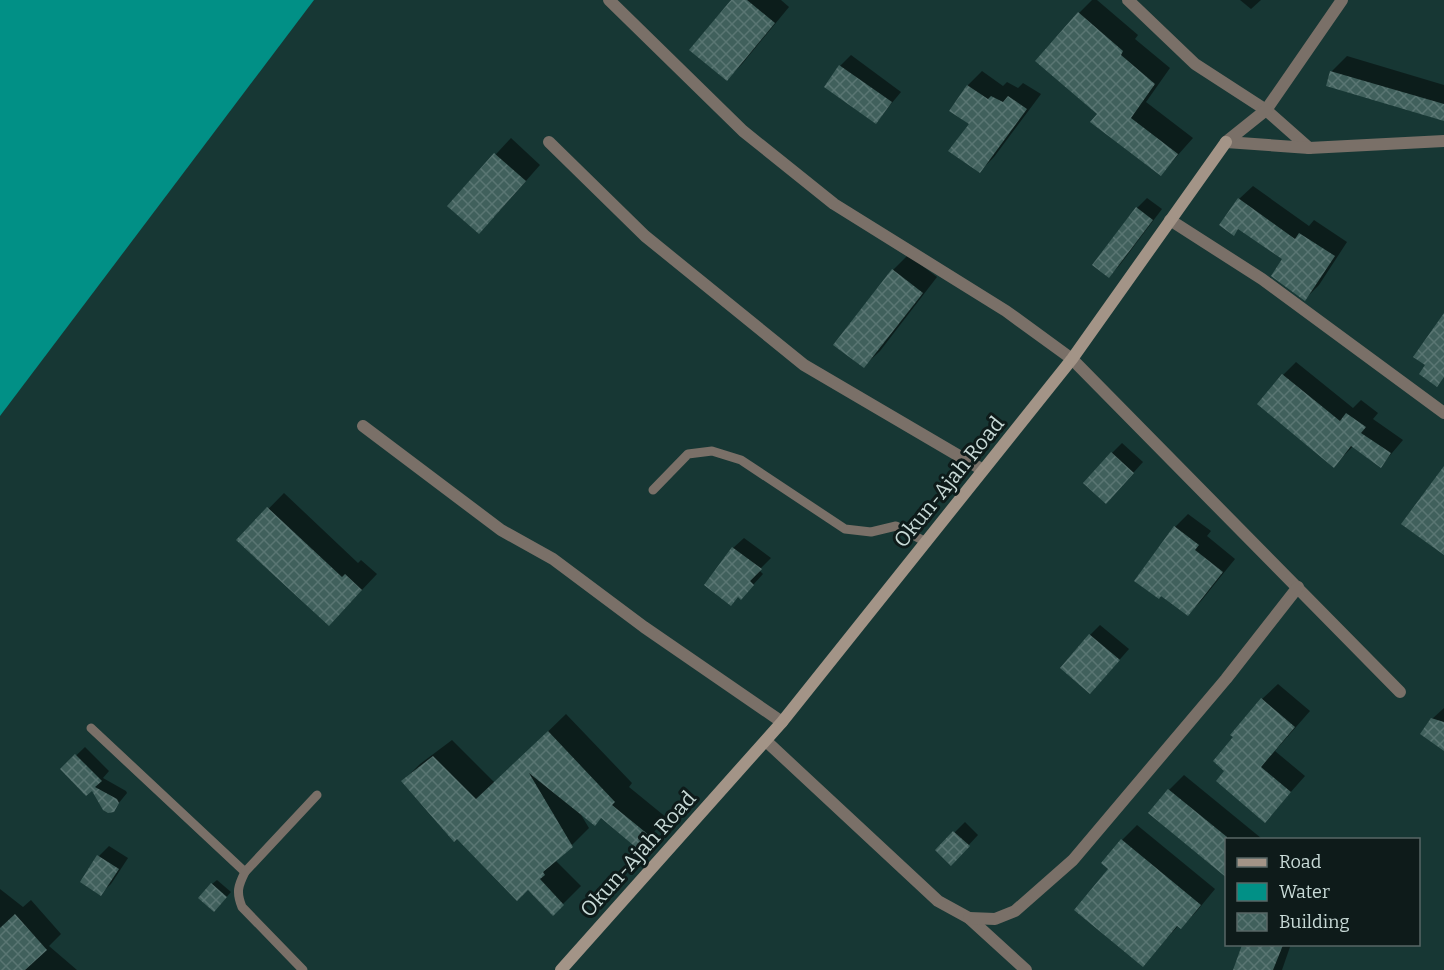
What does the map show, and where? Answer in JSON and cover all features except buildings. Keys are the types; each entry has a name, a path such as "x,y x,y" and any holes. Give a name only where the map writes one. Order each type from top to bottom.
{"main road":[{"name":"Okun-Ajah Road","path":"561,970 782,722 1072,359 1226,142"}],"street":[{"path":"609,0 743,131 834,204 1006,311 1072,359 1400,692"},
{"path":"1128,0 1195,64 1266,110 1309,148"},
{"name":"Okun-Ajah Road","path":"1226,142 1266,110 1342,0"},
{"path":"1226,142 1309,148 1444,141"},
{"path":"549,142 645,236 804,365 984,470"},
{"path":"1170,220 1262,279 1444,413"},
{"path":"363,426 501,530 553,559 644,627 782,722"},
{"path":"969,918 995,919 1015,910 1073,860 1226,679 1299,587"},
{"path":"766,741 938,901 969,918 1026,970"}],"lane":[{"path":"653,490 688,454 712,451 741,460 845,529 871,532 896,526 926,542"},
{"path":"91,728 245,872"},
{"path":"303,970 242,907 237,894 245,872 317,795"}],"water":[{"path":"0,0 314,0 0,416"}]}
